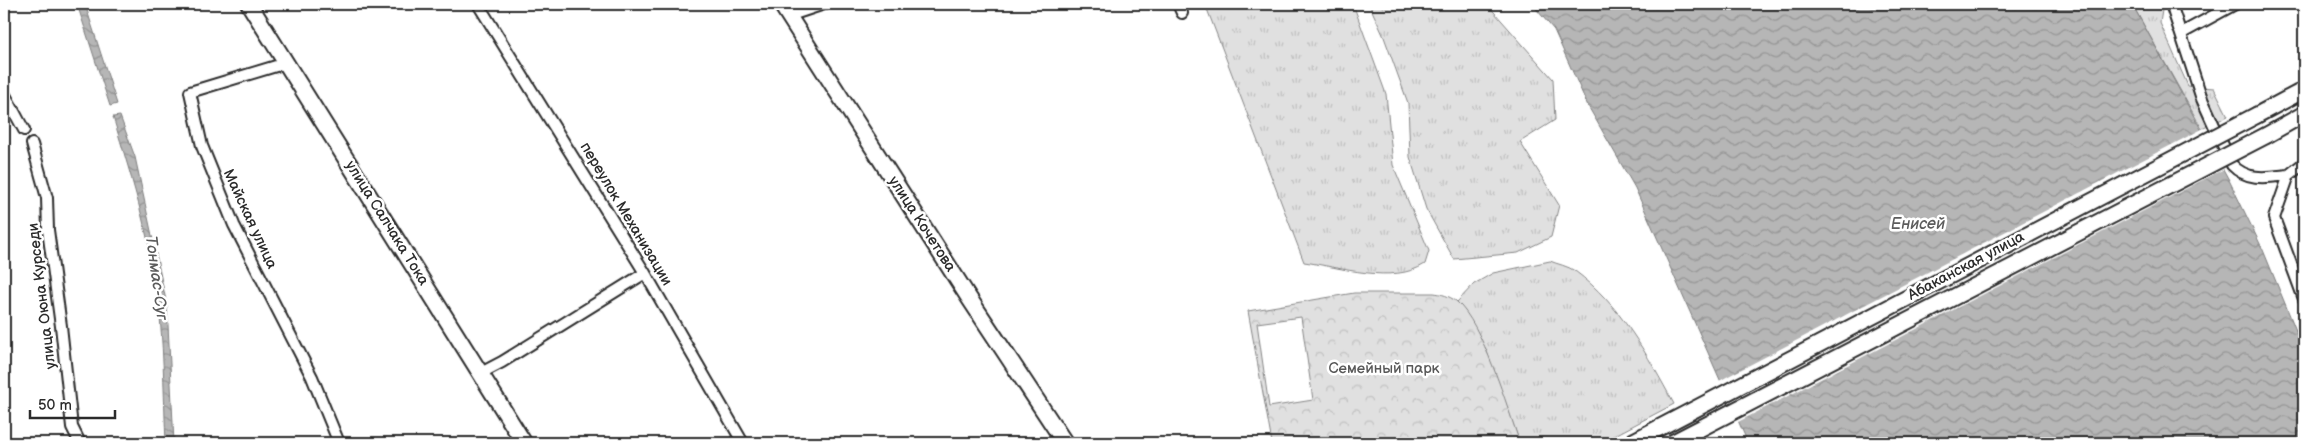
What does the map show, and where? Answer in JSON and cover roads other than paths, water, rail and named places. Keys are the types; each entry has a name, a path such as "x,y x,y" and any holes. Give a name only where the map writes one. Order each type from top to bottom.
{"main road":[{"name":"улица Салчака Тока","path":"249,4 524,443"},
{"name":"улица Кочетова","path":"785,10 964,290 1065,443"},
{"name":"Абаканская улица","path":"1630,442 2304,90"},
{"name":"Абаканская улица","path":"1672,443 2267,135 2304,114"}],"street":[{"name":"переулок Механизации","path":"478,4 644,273 743,443"},
{"path":"785,10 824,4"},
{"path":"2171,4 2202,99 2232,165 2238,171 2260,178 2289,175"},
{"path":"2182,34 2235,4"},
{"name":"Майская улица","path":"286,63 190,92 202,146 234,225 312,377 339,443"},
{"path":"4,93 24,130"},
{"name":"улица Оюна Курседи","path":"32,144 47,198 48,230 72,427 80,443"},
{"path":"2304,163 2289,175 2274,218 2304,299"},
{"path":"480,373 502,362 644,273"}],"water":[{"path":"77,4 85,4 117,104 110,106"},
{"name":"Енисей","path":"1532,4 2132,4 2229,180 2263,250 2304,350 2304,443 1748,443 1635,188 1588,106 1554,30"},
{"name":"Тонмас-Суг","path":"120,116 135,157 167,305 174,443 166,443 161,333 153,266 135,191 113,117"}],"park label":[{"name":"Семейный парк","path":"1384,368"}]}
